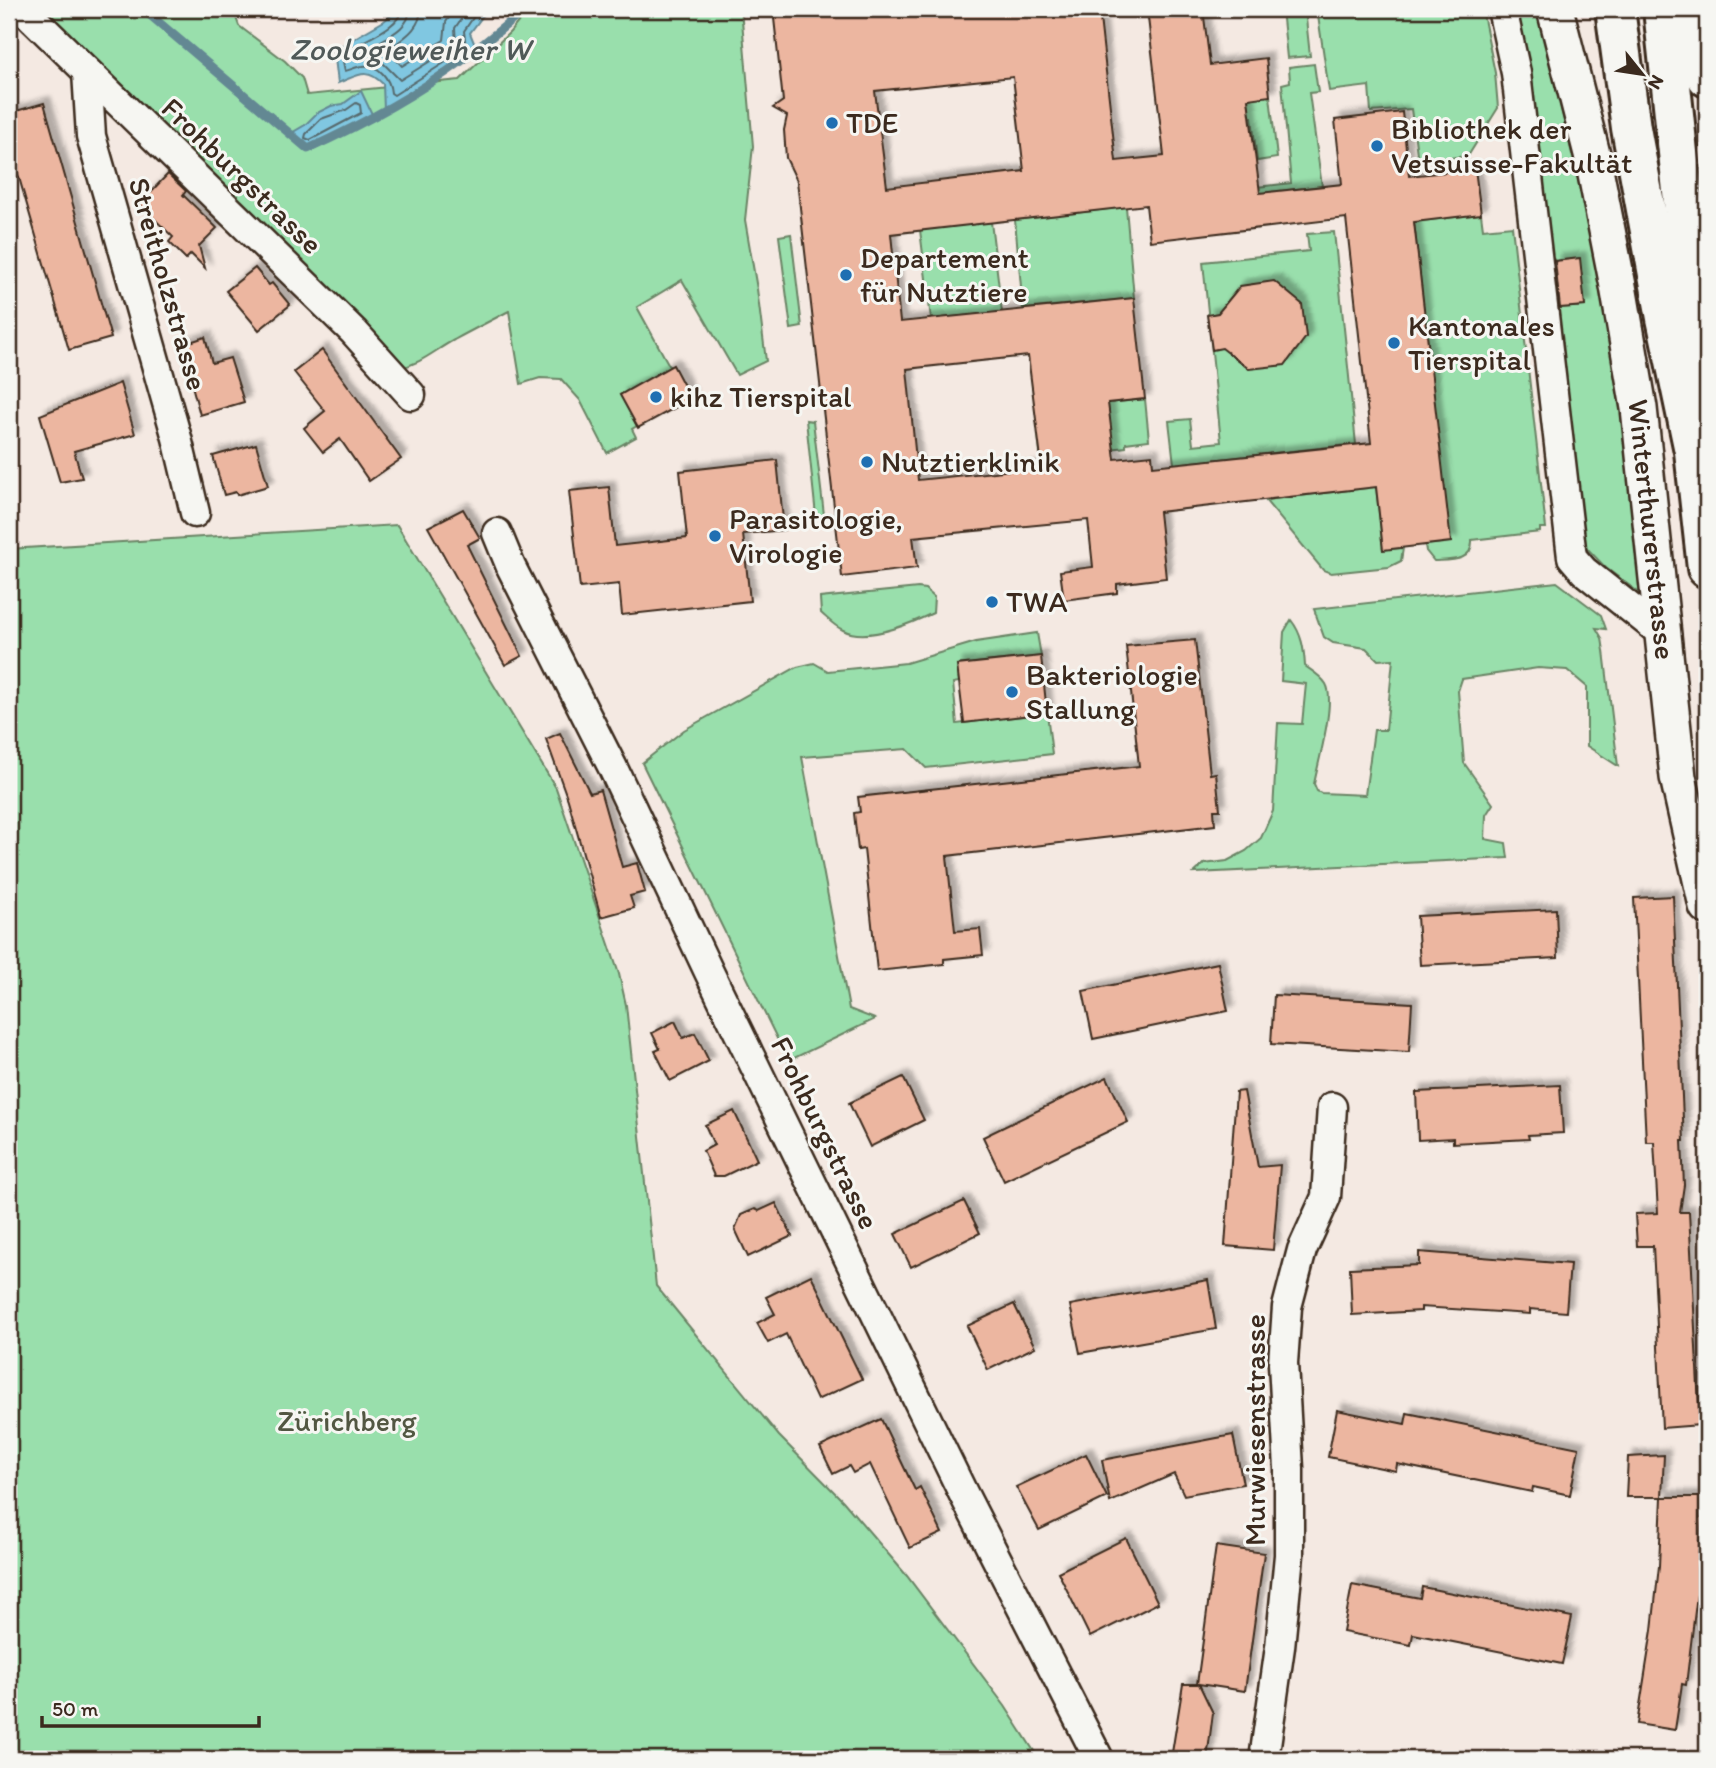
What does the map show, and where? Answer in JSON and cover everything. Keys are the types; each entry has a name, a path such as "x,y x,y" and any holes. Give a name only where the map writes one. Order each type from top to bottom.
{"highway":[{"path":"1615,9 1631,128 1694,451 1707,568"},
{"path":"1663,9 1695,315 1694,451"},
{"path":"1698,9 1707,77"}],"main road":[{"path":"1555,9 1592,154"},
{"path":"1575,9 1592,154"},
{"name":"Winterthurerstrasse","path":"1592,154 1639,408 1678,777 1699,846 1707,906"}],"street":[{"name":"Frohburgstrasse","path":"23,9 354,332 411,395"},
{"path":"1502,9 1517,86 1572,557 1584,571 1663,634"},
{"name":"Streitholzstrasse","path":"87,72 90,136 177,438 195,513"},
{"name":"Frohburgstrasse","path":"497,533 511,567 612,766 709,972 963,1493 1099,1759"},
{"name":"Murwiesenstrasse","path":"1264,1759 1280,1647 1289,1555 1289,1469 1283,1363 1287,1307 1302,1251 1326,1197 1332,1107"}],"green space":[{"path":"40,9 233,9 239,26 285,61 302,78 307,95 460,80 510,32 529,9 741,9 753,146 745,220 766,361 737,375 682,280 637,307 670,367 620,395 637,426 632,429 636,437 607,453 580,400 561,379 540,378 521,384 509,311 421,360 399,368"},
{"path":"1282,9 1305,9 1310,56 1287,58"},
{"path":"1317,9 1482,9 1495,73 1498,108 1468,156 1418,161 1411,109 1371,112 1369,86 1329,91"},
{"path":"1511,9 1537,9 1584,206 1621,404 1642,595 1606,568 1583,544 1554,320 1559,308 1585,306 1579,258 1555,261 1546,250"},
{"path":"1314,64 1318,92 1309,93 1322,186 1225,197 1223,102 1270,96 1277,158 1257,161 1252,117 1232,118 1231,190 1291,183 1282,84 1290,82 1289,67"},
{"path":"1126,207 1134,298 1023,309 1015,220"},
{"path":"1481,214 1483,229 1512,226 1546,528 1540,528 1540,532 1472,540 1465,556 1454,560 1434,561 1425,545 1450,542 1414,222"},
{"path":"991,222 1002,312 931,319 920,230"},
{"path":"1334,232 1356,444 1174,464 1169,421 1190,419 1193,445 1221,442 1203,262 1309,251 1307,234"},
{"path":"791,234 802,327 791,329 779,236"},
{"path":"1145,399 1149,440 1126,443 1126,447 1051,456 1050,452 1040,453 1038,433 1110,424 1108,403"},
{"path":"806,420 813,421 824,515 816,516"},
{"path":"1376,487 1383,550 1403,548 1401,561 1389,567 1331,573 1323,570 1265,500"},
{"name":"Zürichberg","path":"397,525 556,788 619,974 626,1005 656,1286 779,1436 843,1501 907,1576 1005,1706 1039,1759 9,1759 9,549"},
{"path":"1557,582 1601,615 1606,629 1596,628 1602,638 1618,766 1587,746 1587,687 1567,670 1538,668 1462,679 1458,691 1464,763 1493,804 1486,815 1485,839 1506,843 1508,858 1194,873 1204,864 1227,861 1246,851 1261,838 1273,811 1278,723 1302,724 1306,684 1281,681 1284,632 1291,620 1302,642 1305,666 1324,681 1329,692 1328,718 1314,784 1321,793 1365,795 1374,730 1386,730 1393,659 1378,660 1366,648 1333,643 1324,637 1314,609"},
{"path":"925,589 934,597 933,613 888,630 853,633 843,630 821,613 820,598"},
{"path":"1037,633 1041,656 957,665 959,682 953,683 957,724 1047,713 1052,754 926,768 907,749 802,757 849,1009 875,1019 788,1061 642,763 684,730 797,667 814,663 828,671 906,663 976,642"}],"water":[{"name":"Zoologieweiher W","path":"398,9 488,9 470,33 477,50 384,110 383,84 372,76 357,75 338,83 334,50 384,21"},
{"path":"361,91 372,114 344,131 308,149 290,134 305,125 317,113 343,104"}],"building":[{"path":"773,9 1099,9 1116,161 1164,156 1147,9 1203,9 1210,65 1266,58 1270,96 1248,99 1260,193 1342,184 1335,120 1402,112 1409,176 1475,169 1481,214 1414,222 1451,542 1383,550 1376,487 1159,512 1166,578 1117,584 1117,593 1064,600 1060,571 1093,567 1088,520 913,537 917,568 842,577 797,181 786,158 784,130 787,116 773,108 783,101","holes":["1013,77 1024,171 887,187 875,91","1146,205 1150,241 1346,218 1371,443 1153,466 1152,455 1115,459 1108,403 1145,399 1134,298 900,322 891,234","1028,356 1042,467 918,480 907,369"]},
{"path":"44,103 111,338 69,350 9,143 9,113"},
{"path":"168,174 186,191 183,195 217,228 199,246 205,268 191,254 186,259 169,242 173,237 139,204"},
{"path":"1580,258 1585,306 1560,308 1555,261"},
{"path":"255,268 290,305 259,330 226,291"},
{"path":"1274,281 1302,304 1306,337 1285,365 1249,369 1222,348 1212,350 1207,315 1218,313 1240,286"},
{"path":"205,337 212,363 230,358 244,402 200,415 181,345"},
{"path":"322,350 401,459 369,481 340,439 323,452 304,428 325,411 294,372"},
{"name":"kihz Tierspital","path":"673,365 691,399 638,428 620,395"},
{"path":"120,383 135,434 74,451 82,478 60,482 40,415"},
{"path":"256,444 268,486 237,495 236,492 224,495 213,456"},
{"name":"Parasitologie, Virologie","path":"777,460 784,530 743,534 750,601 622,615 619,584 580,588 569,491 609,487 615,546 687,538 680,471"},
{"path":"463,509 480,538 467,545 522,656 505,665 428,527"},
{"path":"1195,640 1210,774 1216,773 1220,810 1214,810 1215,825 947,856 955,931 980,929 983,955 944,959 944,964 877,971 864,849 858,850 854,813 860,812 858,797 1139,766 1126,646"},
{"name":"Bakteriologie Stallung","path":"1041,656 1047,713 964,723 957,665"},
{"path":"560,733 590,793 600,790 622,867 637,863 645,892 630,896 634,908 601,917 568,800 546,739"},
{"path":"1673,896 1684,1141 1684,1185 1680,1212 1689,1212 1700,1425 1662,1428 1653,1246 1637,1246 1635,1214 1658,1213 1654,1142 1646,1142 1634,898"},
{"path":"1556,909 1558,958 1420,965 1417,916"},
{"path":"1218,963 1228,1011 1093,1039 1083,991"},
{"path":"1274,995 1412,1003 1409,1052 1271,1044"},
{"path":"675,1021 683,1038 695,1033 709,1061 670,1081 655,1051 660,1049 652,1033"},
{"path":"903,1077 924,1120 870,1147 849,1103"},
{"path":"1107,1077 1128,1122 1004,1181 983,1137"},
{"path":"1560,1085 1563,1133 1528,1135 1529,1139 1453,1143 1453,1138 1418,1140 1416,1092"},
{"path":"1244,1091 1258,1167 1280,1165 1273,1250 1225,1246 1236,1092"},
{"path":"734,1111 757,1160 724,1176 714,1176 703,1151 714,1145 705,1125"},
{"path":"964,1201 980,1233 911,1267 895,1234"},
{"path":"776,1203 792,1236 748,1257 735,1229 741,1215"},
{"path":"1419,1252 1570,1264 1566,1312 1530,1309 1530,1314 1421,1307 1421,1311 1352,1315 1350,1268 1419,1265"},
{"path":"811,1275 862,1379 817,1400 786,1334 768,1343 757,1323 775,1314 766,1297"},
{"path":"1208,1280 1216,1329 1080,1353 1070,1305"},
{"path":"1014,1304 1035,1347 988,1370 967,1326"},
{"path":"1337,1410 1405,1424 1407,1413 1579,1448 1570,1495 1533,1487 1532,1492 1397,1464 1396,1471 1328,1457"},
{"path":"881,1419 915,1490 920,1487 942,1533 910,1548 870,1464 853,1473 849,1466 833,1474 820,1447"},
{"path":"1233,1435 1243,1484 1184,1495 1174,1474 1110,1502 1102,1460"},
{"path":"1086,1454 1107,1497 1039,1530 1016,1487"},
{"path":"1664,1455 1662,1497 1626,1497 1628,1457"},
{"path":"1662,1497 1701,1497 1697,1594 1686,1685 1682,1684 1675,1730 1637,1724 1652,1630 1659,1566"},
{"path":"1126,1538 1158,1603 1090,1637 1058,1572"},
{"path":"1216,1546 1264,1553 1245,1691 1199,1684 1213,1713 1207,1759 1171,1759 1183,1684 1197,1684"},
{"path":"1352,1585 1420,1598 1422,1587 1572,1617 1562,1664 1413,1634 1411,1645 1343,1632"}],"waterway":[{"path":"143,9 308,149 368,120 426,85 463,60 526,9"}],"place":[{"name":"TDE","path":"832,123"},
{"name":"Bibliothek der Vetsuisse-Fakultät","path":"1377,146"},
{"name":"Departement für Nutztiere","path":"846,275"},
{"name":"Kantonales Tierspital","path":"1394,343"},
{"name":"kihz Tierspital","path":"656,397"},
{"name":"Nutztierklinik","path":"867,462"},
{"name":"Parasitologie, Virologie","path":"715,536"},
{"name":"TWA","path":"992,602"},
{"name":"Bakteriologie Stallung","path":"1012,692"}]}
